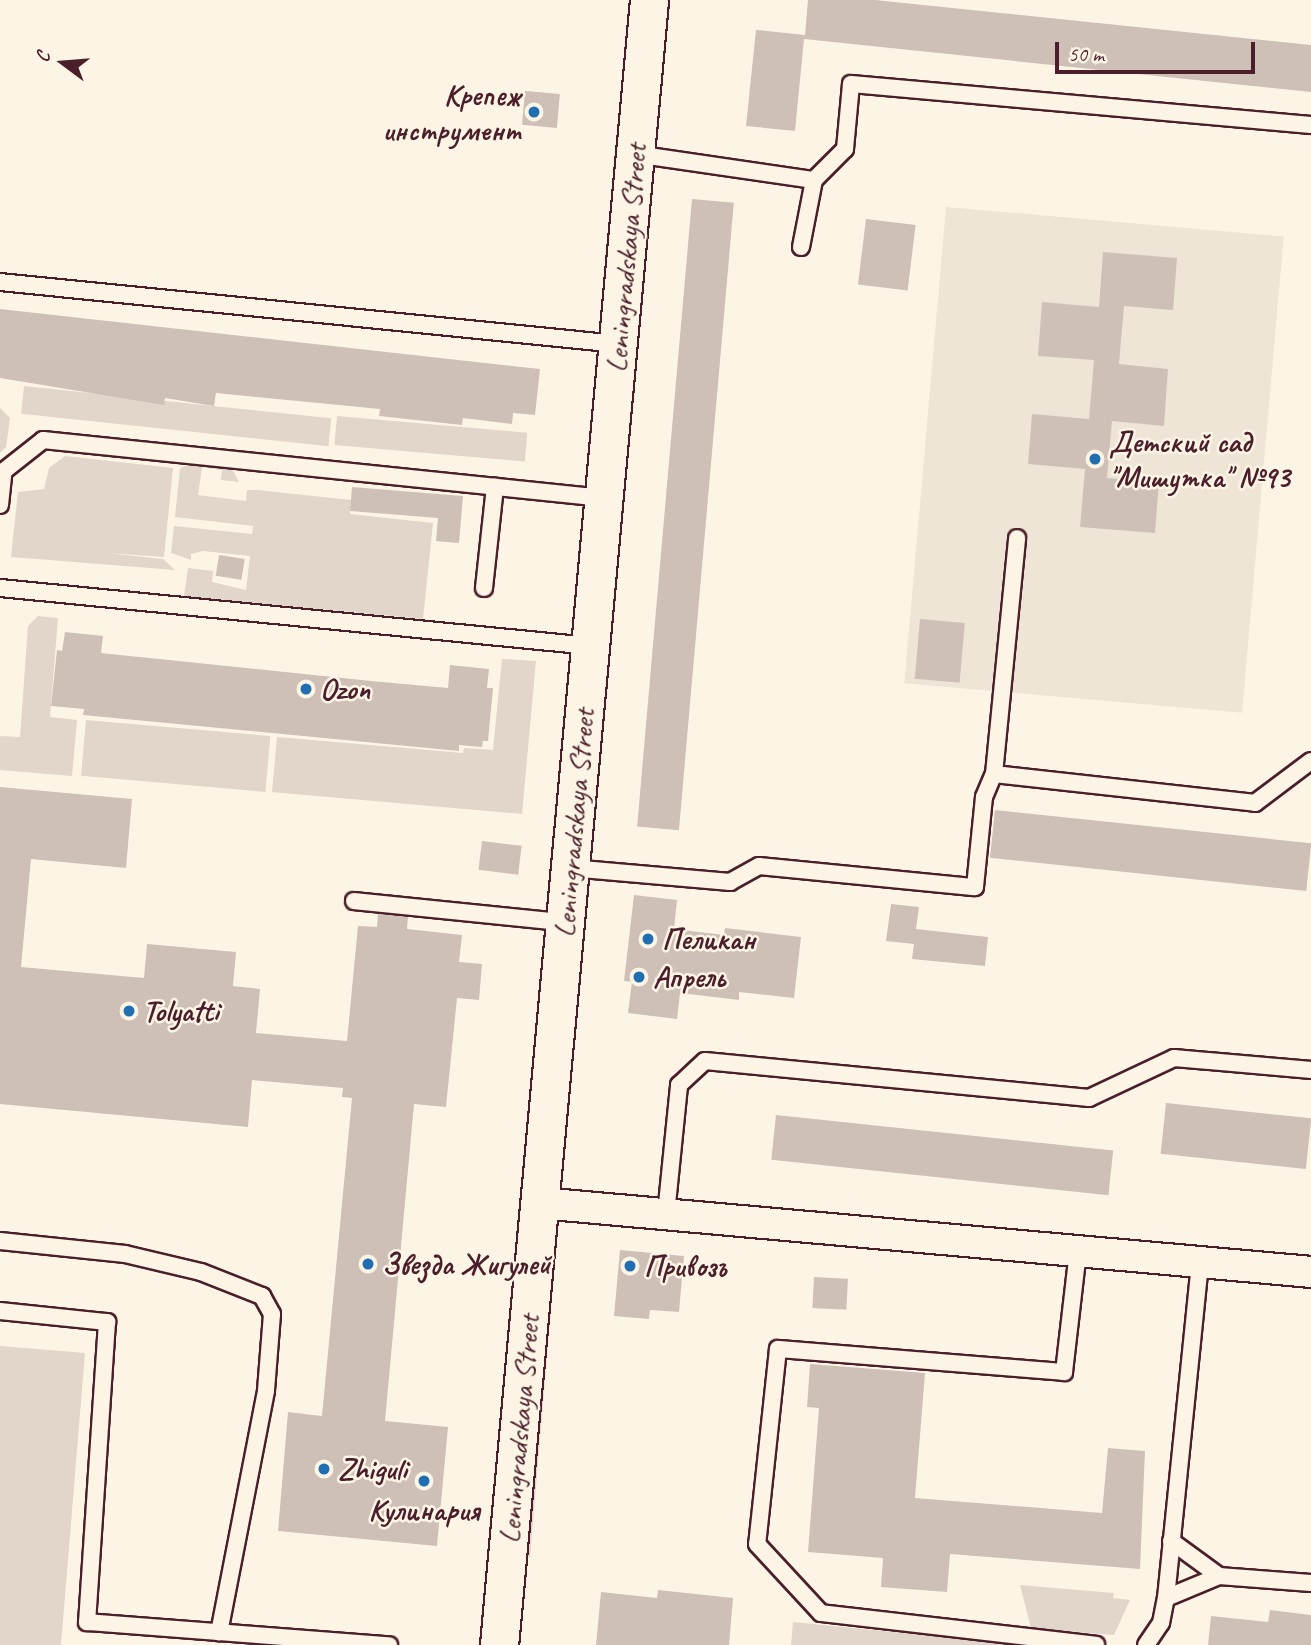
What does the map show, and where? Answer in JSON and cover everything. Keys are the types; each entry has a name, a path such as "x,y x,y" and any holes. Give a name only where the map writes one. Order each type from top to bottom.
{"street":[{"name":"Leningradskaya Street","path":"499,1645 649,0"},
{"path":"540,1203 1311,1272"}],"lane":[{"path":"801,247 814,180 845,149 851,84 1311,125"},
{"path":"635,154 814,180"},
{"path":"0,282 618,344"},
{"path":"0,505 1,474 43,440 603,498"},
{"path":"484,588 495,487"},
{"path":"570,868 730,882 759,866 975,887 984,797 994,774 1017,538"},
{"path":"0,588 590,646"},
{"path":"994,774 1255,803 1311,761"},
{"path":"354,901 550,921"},
{"path":"666,1214 680,1085 705,1061 1089,1098 1174,1058 1311,1070"},
{"path":"0,1241 125,1254 201,1272 262,1296 272,1314 266,1391 219,1632"},
{"path":"1078,1251 1064,1372 778,1349 757,1544 821,1613 1096,1645"},
{"path":"1146,1645 1161,1623 1166,1598 1200,1262"},
{"path":"0,1311 107,1322 87,1622 388,1645"},
{"path":"1171,1541 1219,1576"},
{"path":"1166,1598 1219,1576 1311,1583"}],"shaded area":[{"name":"Детский сад \"Мишутка\" №93","path":"946,207 1284,237 1242,713 904,683"},
{"path":"24,386 331,418 328,446 21,414"},
{"path":"0,408 10,418 6,447 0,453"},
{"path":"337,416 527,433 525,462 334,445"},
{"path":"65,456 173,468 164,557 106,553 163,559 175,570 11,557 18,492 44,489 49,468"},
{"path":"205,460 232,469 239,482 221,480 222,470 202,467 198,495 246,501 247,490 257,490 351,500 350,514 433,523 423,619 184,596 188,568 213,571 212,582 246,590 250,556 203,551 191,554 191,560 171,553 174,526 252,534 253,526 175,517 180,468"},
{"path":"38,616 58,618 50,717 77,720 72,776 0,770 0,736 20,737 28,626"},
{"path":"502,659 536,661 522,814 272,792 277,737 463,753 464,748 493,750"},
{"path":"86,720 270,736 265,792 81,776"},
{"path":"557,1238 530,1558 521,1550 550,1240"},
{"path":"0,1346 85,1353 61,1645 0,1645"},
{"path":"1020,1585 1114,1593 1113,1598 1130,1600 1114,1635 1031,1628"},
{"path":"793,1622 1021,1645 791,1645"}],"building":[{"path":"808,0 875,0 1311,45 1311,92 804,39 795,131 746,126 756,30 805,35"},
{"path":"525,91 560,94 557,128 522,125"},
{"path":"692,199 734,203 679,830 637,827"},
{"path":"866,219 916,225 908,291 858,285"},
{"path":"1103,252 1177,258 1173,310 1124,306 1119,364 1168,369 1164,426 1112,421 1107,478 1159,482 1155,533 1080,527 1085,469 1028,464 1032,414 1089,419 1094,360 1038,356 1042,302 1099,307"},
{"path":"0,309 540,369 535,415 513,413 512,424 463,418 462,425 379,416 380,409 216,393 214,406 165,398 164,405 0,378"},
{"path":"352,487 463,496 459,543 436,541 438,518 350,511"},
{"path":"219,555 245,559 241,580 216,576"},
{"path":"920,619 965,623 960,683 915,679"},
{"path":"65,632 103,636 101,653 448,688 450,665 489,669 487,688 493,688 488,741 483,741 482,747 459,745 459,751 83,715 84,709 51,706 57,650 62,651"},
{"path":"0,787 132,799 126,868 31,859 21,967 144,978 147,944 236,952 233,986 260,989 256,1033 347,1041 358,926 377,927 378,914 408,917 407,929 462,935 459,962 482,964 479,1000 457,998 446,1107 414,1104 385,1421 448,1427 437,1546 278,1531 288,1412 322,1416 352,1098 342,1097 343,1088 252,1080 248,1127 0,1104"},
{"path":"995,810 1311,843 1306,891 990,858"},
{"path":"482,841 522,846 518,875 478,870"},
{"path":"634,895 677,900 674,929 724,935 725,928 801,937 794,998 739,992 739,1000 680,993 677,1019 628,1013 632,982 624,981"},
{"path":"891,904 919,907 916,929 988,937 985,966 912,959 914,944 886,941"},
{"path":"1166,1103 1311,1118 1306,1169 1161,1154"},
{"path":"776,1115 1113,1150 1108,1195 771,1160"},
{"path":"620,1250 684,1256 679,1312 650,1310 649,1319 614,1316"},
{"path":"814,1277 848,1279 846,1310 812,1308"},
{"path":"810,1364 925,1373 915,1498 1102,1513 1108,1448 1145,1451 1140,1569 950,1554 947,1592 881,1587 883,1558 808,1552 819,1408 807,1407"},
{"path":"658,1590 733,1598 729,1645 596,1645 601,1592 657,1598"},
{"path":"1270,1610 1311,1615 1311,1645 1208,1645 1211,1616 1268,1622"}],"place":[{"name":"Крепеж инструмент","path":"534,112"},
{"name":"Детский сад \"Мишутка\" №93","path":"1095,459"},
{"name":"Ozon","path":"306,689"},
{"name":"Пеликан","path":"648,939"},
{"name":"Апрель","path":"639,977"},
{"name":"Tolyatti","path":"129,1011"},
{"name":"Звезда Жигулей","path":"368,1264"},
{"name":"Привозъ","path":"630,1266"},
{"name":"Zhiguli","path":"324,1469"},
{"name":"Кулинария","path":"424,1481"}]}
